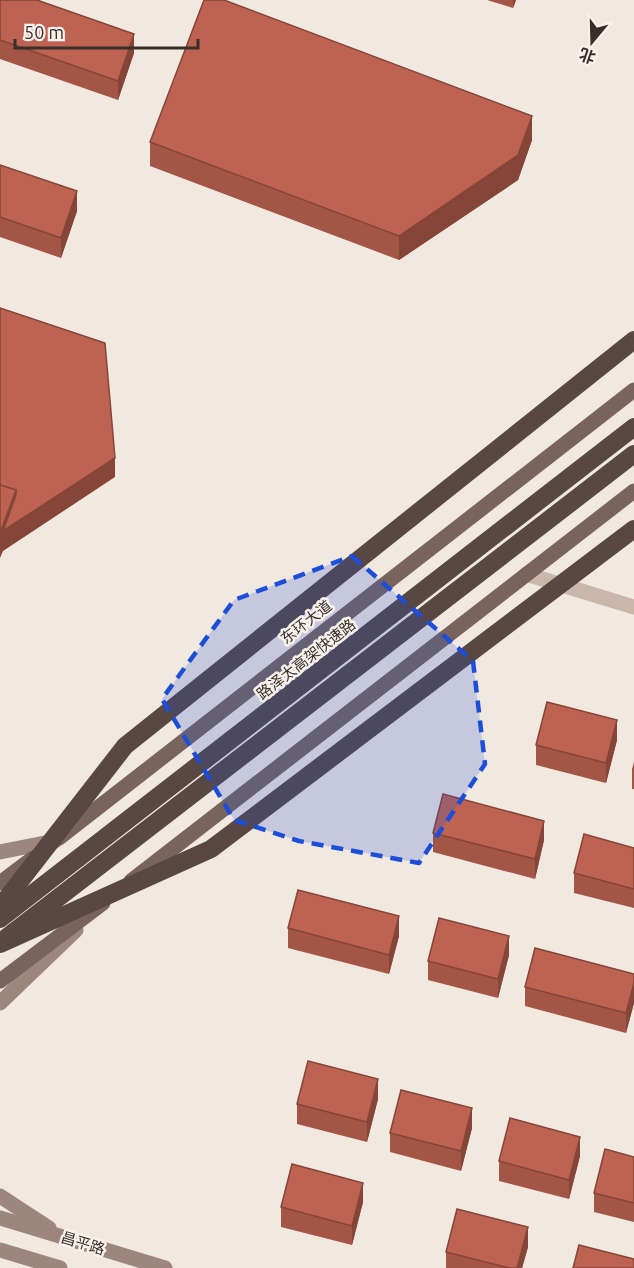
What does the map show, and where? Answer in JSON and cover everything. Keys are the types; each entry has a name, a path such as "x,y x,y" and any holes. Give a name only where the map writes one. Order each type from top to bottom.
{"highway":[{"path":"0,907 125,746 634,340"},
{"name":"路泽太高架快速路","path":"0,919 634,427"},
{"path":"0,943 634,454"},
{"path":"0,943 211,849 634,529"}],"main road":[{"name":"东环大道","path":"0,884 634,390"},
{"path":"0,981 634,491"},
{"path":"0,852 55,841"},
{"path":"0,1003 110,897"},
{"path":"0,1196 64,1238"},
{"name":"昌平路","path":"0,1218 165,1268"},
{"name":"昌平路","path":"0,1250 60,1268"}],"street":[{"path":"526,574 634,607"}],"highlighted area":[{"path":"352,556 473,661 485,764 419,863 299,841 234,820 162,699 234,600"}],"building":[{"path":"0,0 37,0 134,34 118,81 0,40"},
{"path":"204,0 224,0 532,116 518,155 399,236 150,142"},
{"path":"0,165 77,191 61,238 0,217"},
{"path":"0,308 105,343 115,458 3,531 16,490 0,485"},
{"path":"0,485 16,490 0,533"},
{"path":"547,702 617,720 606,763 536,745"},
{"path":"443,794 544,821 535,859 433,833"},
{"path":"584,834 634,848 634,889 574,873"},
{"path":"298,890 399,916 389,955 288,928"},
{"path":"439,918 509,936 498,979 428,961"},
{"path":"535,948 634,974 634,983 626,1013 525,987"},
{"path":"308,1061 378,1079 367,1122 297,1104"},
{"path":"401,1090 472,1108 461,1151 390,1133"},
{"path":"510,1118 580,1137 569,1180 499,1161"},
{"path":"605,1149 634,1157 634,1203 594,1193"},
{"path":"292,1164 363,1183 352,1226 281,1207"},
{"path":"457,1209 528,1227 517,1268 446,1252"},
{"path":"579,1245 634,1259 634,1268 573,1268"}]}
